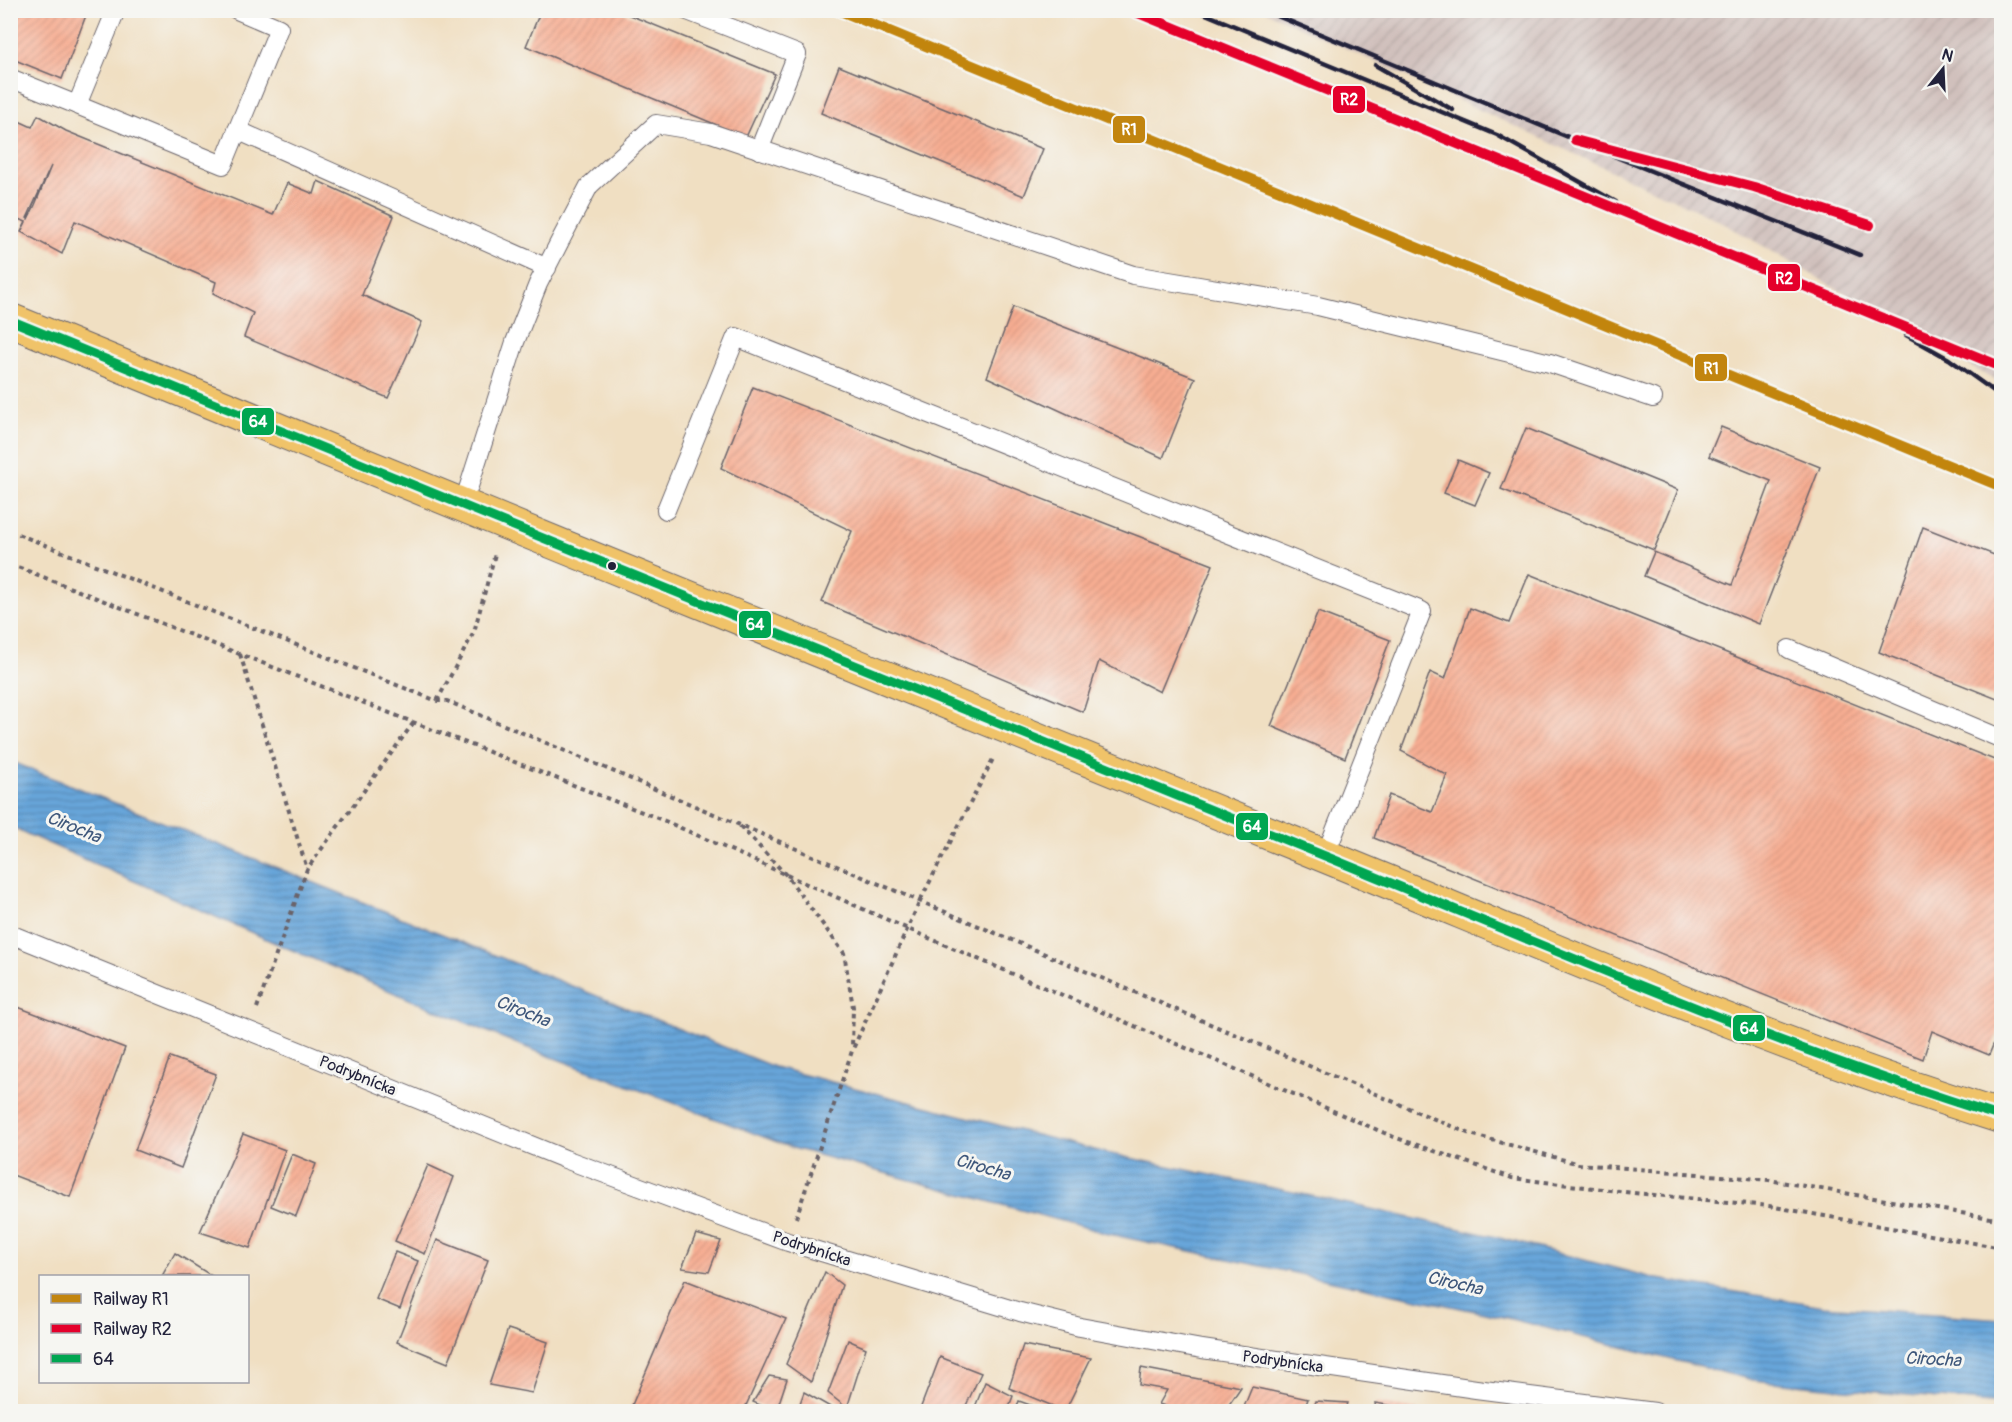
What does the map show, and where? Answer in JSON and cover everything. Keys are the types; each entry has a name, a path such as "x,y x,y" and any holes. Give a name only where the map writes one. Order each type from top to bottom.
{"main road":[{"path":"10,320 1663,994 1889,1080 2001,1117"}],"lane":[{"path":"77,105 116,10"},
{"path":"10,78 223,165 279,28 237,10"},
{"path":"685,10 797,54 759,150"},
{"path":"463,505 515,342 547,268 589,186 656,124 711,134 1133,275 1318,306 1550,363 1653,398"},
{"path":"237,130 547,268"},
{"path":"666,510 736,337 1422,611 1325,856"},
{"path":"1789,649 2001,739"},
{"name":"Podrybnícka","path":"10,934 565,1159 788,1242 1020,1312 1133,1338 1476,1389 1655,1412"}],"path":[{"path":"437,701 474,632 504,522"},
{"path":"10,531 437,701 447,701 1470,1134 1579,1164 1769,1180 2001,1220"},
{"path":"10,564 665,821 908,929 1394,1137 1512,1178 1769,1206 2001,1248"},
{"path":"240,653 307,870"},
{"path":"248,1031 307,870 414,722"},
{"path":"788,1242 852,1051 920,902 1009,728"},
{"path":"739,825 786,875 844,953 853,1007 852,1051"}],"shaded area":[{"path":"1265,11 2001,11 2001,384 1718,220"}],"water":[{"name":"Cirocha","path":"10,761 774,1067 1106,1153 1496,1237 1657,1279 1824,1306 2001,1319 2001,1404 1753,1380 1499,1316 1109,1234 793,1148 515,1043 280,945 11,827"}],"building":[{"path":"10,10 88,10 62,79 10,58"},
{"path":"541,10 617,10 775,74 746,137 526,46"},
{"path":"839,66 1043,149 1024,196 821,113"},
{"path":"38,115 66,131 273,215 287,183 314,194 318,181 394,216 362,295 422,322 388,398 244,337 253,313 213,293 216,282 75,221 62,254 21,232 26,222 10,216 10,117 32,127","holes":["51,166 35,205 28,219"]},
{"path":"1013,307 1195,378 1163,458 987,377"},
{"path":"753,387 1213,565 1160,692 1099,661 1083,712 822,602 852,531 721,468"},
{"path":"1721,427 1820,467 1759,624 1644,576 1654,552 1732,585 1771,481 1709,456"},
{"path":"1526,428 1678,490 1654,550 1501,489"},
{"path":"1458,460 1489,473 1475,505 1444,493"},
{"path":"1923,527 2002,558 2002,701 1879,652"},
{"path":"1529,574 2002,763 2002,1023 1989,1055 1932,1031 1923,1059 1374,838 1389,795 1432,812 1447,775 1401,751 1430,672 1445,679 1470,608 1509,623"},
{"path":"1318,612 1390,640 1345,758 1271,726"},
{"path":"10,1004 125,1048 70,1197 10,1174"},
{"path":"170,1057 216,1074 181,1168 135,1150"},
{"path":"243,1134 285,1150 250,1248 200,1232"},
{"path":"292,1154 316,1164 296,1216 271,1206"},
{"path":"428,1165 454,1177 425,1254 395,1241"},
{"path":"696,1234 721,1241 709,1272 682,1268"},
{"path":"437,1240 488,1260 448,1363 397,1342"},
{"path":"395,1252 418,1261 400,1309 376,1299"},
{"path":"175,1253 210,1275 163,1275"},
{"path":"825,1272 842,1285 811,1382 786,1364"},
{"path":"685,1280 786,1319 743,1412 629,1412"},
{"path":"508,1329 548,1342 532,1393 489,1385"},
{"path":"848,1340 866,1348 847,1408 828,1393"},
{"path":"1023,1345 1091,1358 1065,1411 1009,1388"},
{"path":"940,1357 981,1373 963,1412 919,1412"},
{"path":"1141,1368 1241,1387 1224,1412 1182,1412 1159,1404 1167,1390 1139,1385"},
{"path":"769,1376 787,1379 776,1412 753,1402"},
{"path":"985,1382 1013,1396 1007,1412 973,1412"},
{"path":"1252,1387 1308,1399 1303,1412 1242,1412"},
{"path":"804,1392 839,1412 797,1412"},
{"path":"1019,1401 1047,1411 1047,1412 1015,1412"},
{"path":"1316,1401 1348,1403 1345,1412 1312,1412"},
{"path":"1375,1403 1418,1410 1417,1412 1376,1412"}],"railway":[{"path":"1131,10 2002,367"},
{"path":"1196,10 1497,135 1616,202"},
{"path":"1263,10 1621,159 1860,255"},
{"path":"1375,65 1453,110"},
{"path":"1623,153 1754,187 1870,225"},
{"path":"1906,335 1949,359 2002,397"}],"rail line":[{"name":"R1","path":"838,10 2002,487"},
{"name":"R2","path":"1131,10 2002,367"},
{"name":"R2","path":"1575,140 1754,187 1870,225"}],"transit line":[{"name":"64","path":"10,320 1642,986 1821,1055 2002,1117"}]}
